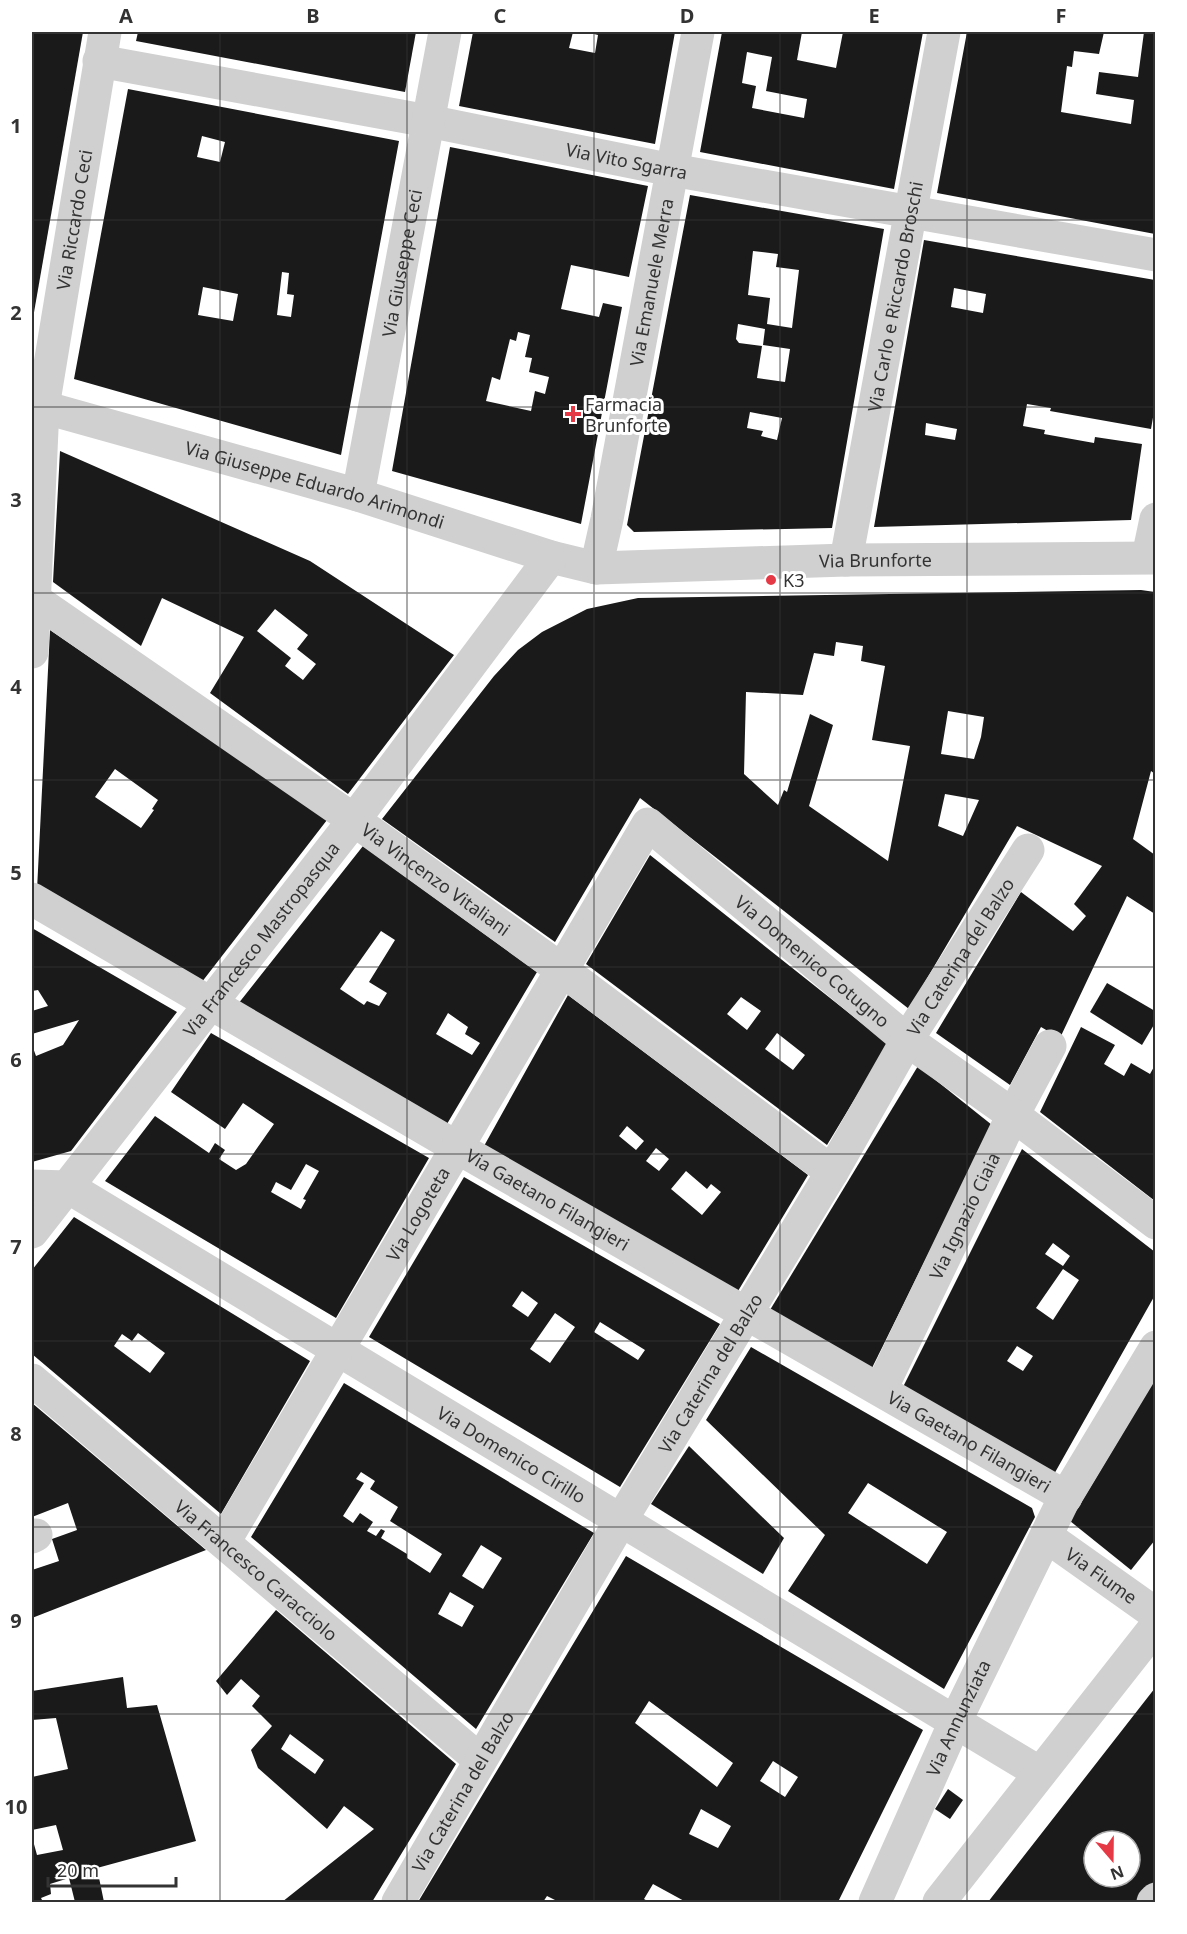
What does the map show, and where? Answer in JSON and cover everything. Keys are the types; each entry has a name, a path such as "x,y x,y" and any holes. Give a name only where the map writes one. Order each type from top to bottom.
{"street":[{"name":"Via Giuseppe Ceci","path":"358,495 445,32"},
{"name":"Via Emanuele Merra","path":"596,568 698,32"},
{"name":"Via Carlo e Riccardo Broschi","path":"846,560 944,32"},
{"name":"Via Vito Sgarra","path":"102,46 428,121 672,170 1155,255"},
{"name":"Via Riccardo Ceci","path":"32,652 37,406 102,46"},
{"name":"Via Giuseppe Eduardo Arimondi","path":"37,406 358,495 551,557 596,568"},
{"path":"1152,557 1155,519"},
{"name":"Via Francesco Mastropasqua","path":"32,1232 354,820 551,557"},
{"name":"Via Brunforte","path":"596,568 846,560 1152,557"},
{"name":"Via Vincenzo Vitaliani","path":"33,591 562,969 832,1172"},
{"name":"Via Logoteta","path":"224,1542 648,824"},
{"name":"Via Domenico Cotugno","path":"648,824 907,1040 1014,1115 1155,1223"},
{"name":"Via Caterina del Balzo","path":"398,1902 620,1522 832,1172 907,1040 1028,850"},
{"name":"Via Gaetano Filangieri","path":"32,899 458,1148 1066,1497"},
{"name":"Via Ignazio Ciaia","path":"881,1389 1050,1046"},
{"path":"32,1186 68,1186"},
{"name":"Via Domenico Cirillo","path":"68,1186 620,1522 1040,1773"},
{"name":"Via Annunziata","path":"875,1902 955,1722 1046,1536 1066,1497 1155,1347"},
{"name":"Via Francesco Caracciolo","path":"32,1380 480,1760"},
{"name":"Via Fiume","path":"1046,1536 1155,1614"},
{"path":"939,1902 1155,1626"}],"building":[{"path":"32,32 83,32 33,318 32,318"},
{"path":"138,32 416,32 405,92 136,41"},
{"path":"473,32 573,32 569,48 595,53 598,35 586,32 675,32 655,144 459,106"},
{"path":"722,32 802,32 797,60 836,68 843,32 923,32 894,189 700,152","holes":["747,52 772,57 766,91 807,99 804,118 752,108 756,86 742,83"]},
{"path":"967,32 1104,32 1099,54 1074,51 1072,67 1067,66 1061,112 1131,124 1134,100 1096,94 1099,72 1138,77 1144,32 1155,32 1155,234 937,193"},
{"path":"128,89 399,141 341,455 74,379","holes":["202,136 225,142 220,162 197,157","282,272 289,273 287,294 294,295 291,317 277,315","203,287 238,294 233,321 198,315"]},
{"path":"450,147 648,186 629,277 571,265 561,309 599,317 603,303 622,307 581,524 392,471","holes":["518,332 530,335 525,357 532,358 529,372 549,377 545,394 535,391 531,411 486,401 492,377 500,380 510,339 516,341"]},
{"path":"690,195 884,229 832,528 634,532 627,525","holes":["753,251 778,254 776,267 799,270 792,328 767,324 770,298 748,295","738,324 765,329 763,345 790,349 785,382 757,378 762,346 739,343 736,339","750,412 782,418 777,440 761,436 763,431 747,428"]},
{"path":"924,240 1155,280 1155,406 1151,429 1050,411 1051,408 1027,404 1023,426 1045,430 1044,434 1094,443 1095,437 1142,444 1131,520 874,527","holes":["954,288 986,294 983,313 951,307","926,423 957,429 955,440 925,435"]},
{"path":"60,451 310,561 454,655 348,794 210,693 244,637 162,598 141,646 53,582","holes":["275,609 308,635 297,649 316,664 303,680 285,666 291,658 257,631"]},
{"path":"1141,590 1155,592 1155,774 1151,771 1133,839 1155,855 1155,914 1127,896 1060,1038 1041,1027 1010,1085 936,1033 1021,892 1073,931 1086,916 1074,904 1102,866 1017,826 909,1009 640,798 555,942 382,819 494,676 518,650 542,632 587,609 638,598","holes":["836,642 863,646 861,661 885,666 872,740 910,746 888,861 809,806 833,725 810,714 787,792 784,790 778,805 744,774 746,692 803,695 814,653 834,656","948,711 984,717 974,759 941,754","945,794 979,800 963,836 938,826"]},
{"path":"50,630 327,820 198,987 37,890","holes":["115,769 158,800 141,828 95,797"]},
{"path":"363,846 537,972 447,1124 238,1004","holes":["381,931 395,940 369,982 387,993 379,1006 367,1001 364,1005 340,989","448,1013 468,1027 465,1034 480,1043 472,1055 436,1034"]},
{"path":"650,855 888,1044 827,1145 586,964","holes":["741,997 761,1011 747,1030 727,1014","777,1033 805,1055 793,1070 765,1049"]},
{"path":"32,928 177,1012 71,1151 32,1162 32,1045 36,1056 63,1045 79,1020 32,1034 32,1011 48,1006 38,990 32,991"},
{"path":"1107,983 1155,1011 1155,1023 1142,1045 1090,1012"},
{"path":"568,995 808,1175 738,1291 484,1146","holes":["627,1126 644,1141 636,1150 619,1136","656,1148 669,1159 659,1171 646,1161","686,1171 707,1189 711,1184 721,1192 702,1215 671,1189"]},
{"path":"1081,1027 1115,1045 1104,1064 1124,1076 1131,1063 1150,1074 1155,1065 1155,1201 1040,1112"},
{"path":"211,1033 429,1158 336,1318 105,1181 155,1116 209,1153 215,1143 225,1150 219,1159 236,1170 246,1164 274,1124 243,1103 225,1129 171,1092","holes":["306,1164 319,1171 303,1199 306,1200 301,1209 271,1192 276,1182 291,1190"]},
{"path":"918,1066 992,1125 871,1370 770,1310"},
{"path":"1022,1149 1155,1252 1155,1295 1053,1476 902,1389","holes":["1053,1243 1070,1256 1063,1266 1045,1254","1063,1269 1079,1280 1053,1320 1036,1308","1017,1346 1033,1356 1023,1371 1007,1361"]},
{"path":"464,1177 720,1324 620,1487 369,1337","holes":["522,1291 538,1303 528,1317 512,1306","555,1313 575,1327 550,1363 530,1349","600,1322 645,1350 638,1360 594,1332"]},
{"path":"74,1217 310,1361 221,1514 32,1354 32,1270","holes":["138,1333 165,1353 150,1373 114,1346 122,1334 132,1341"]},
{"path":"751,1347 1032,1508 1035,1517 944,1689 788,1591 825,1535 706,1420","holes":["868,1483 947,1532 927,1564 848,1513"]},
{"path":"1155,1379 1155,1540 1131,1570 1070,1521"},
{"path":"344,1383 594,1533 476,1729 251,1537","holes":["361,1472 375,1481 370,1489 398,1507 390,1521 442,1554 430,1573 407,1558 407,1554 381,1538 385,1531 381,1529 376,1536 367,1531 373,1522 360,1513 353,1523 343,1516 364,1483 356,1479","481,1545 502,1558 483,1589 462,1576","450,1592 474,1606 462,1627 438,1614"]},
{"path":"32,1403 206,1550 32,1618 32,1600 34,1599 32,1570 59,1561 52,1539 77,1530 68,1503 32,1517"},
{"path":"689,1446 784,1538 763,1574 651,1504"},
{"path":"626,1556 923,1730 838,1902 686,1902 653,1884 644,1899 649,1902 559,1902 547,1896 543,1902 418,1902","holes":["649,1701 733,1763 717,1787 635,1723","773,1761 798,1777 785,1797 760,1781","701,1809 731,1826 718,1848 689,1834"]},
{"path":"276,1610 456,1764 372,1902 282,1902 374,1829 344,1806 327,1829 258,1768 251,1750 272,1726 252,1706 260,1696 241,1679 227,1695 216,1681","holes":["290,1734 324,1760 315,1774 281,1749"]},
{"path":"123,1677 127,1708 157,1705 196,1841 97,1868 104,1902 75,1902 69,1878 50,1884 51,1894 41,1898 43,1902 32,1902 32,1837 37,1855 63,1850 56,1825 32,1830 32,1777 68,1769 56,1718 32,1720 32,1691"},
{"path":"1155,1688 1155,1883 1140,1902 988,1902"},
{"path":"948,1789 963,1800 950,1819 935,1809"}],"place":[{"name":"Farmacia Brunforte","path":"573,414"},
{"name":"K3","path":"771,580"}]}
